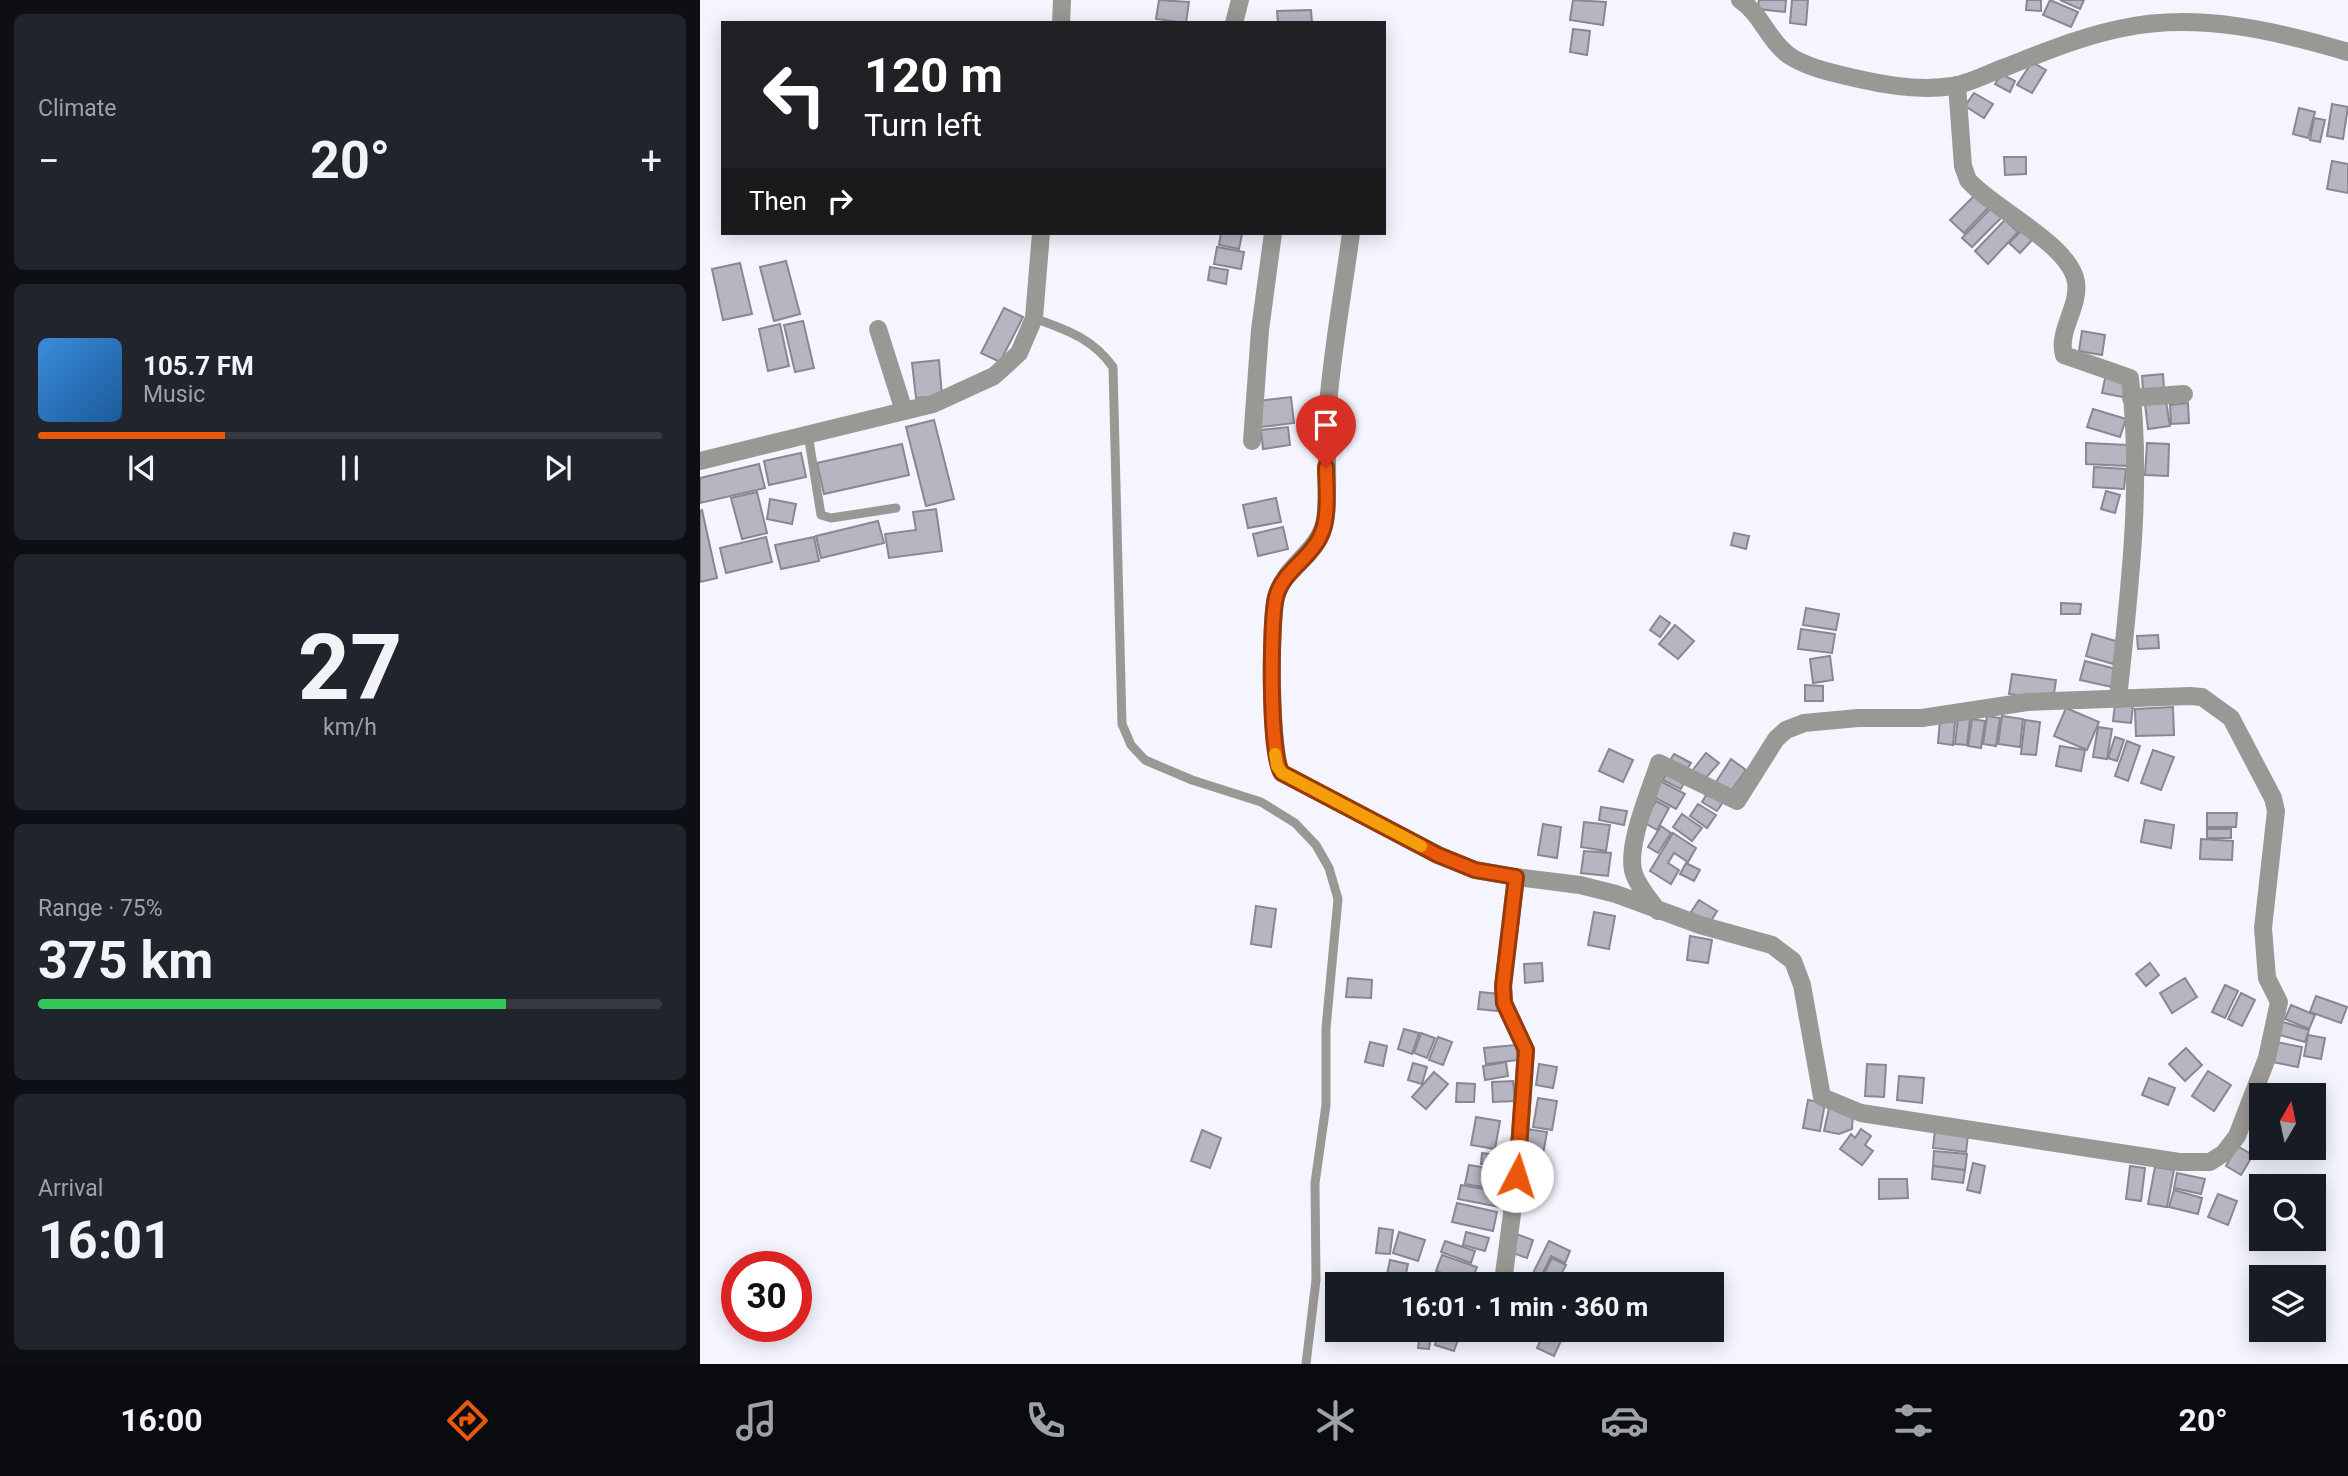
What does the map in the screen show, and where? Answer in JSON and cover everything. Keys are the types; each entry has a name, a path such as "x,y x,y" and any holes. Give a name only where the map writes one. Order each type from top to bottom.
{"street":[{"path":"1061,21 1062,0"},
{"path":"1235,21 1240,0"},
{"path":"1740,0 1754,10 1791,57 1885,85 1935,88 1956,85 2071,42 2139,26 2181,23 2225,25 2274,33 2348,52"},
{"path":"1956,85 1963,166 1968,180 2070,265 2076,290 2062,344 2064,355 2074,361 2128,375 2134,496 2118,699"},
{"path":"700,461 904,411 961,393 994,376 1019,353 1034,318 1041,235"},
{"path":"1252,440 1260,330 1273,235"},
{"path":"1351,235 1327,418 1325,517 1321,537 1284,578 1273,612 1273,741 1277,766 1282,773 1438,855 1475,870 1580,885 1616,894 1658,911 1772,945 1793,961 1802,985 1818,1090 1831,1103 1861,1112 2049,1143 2179,1161 2210,1162 2224,1153 2237,1136 2267,1058 2276,1020 2279,997 2267,978 2263,928 2276,811 2259,767 2231,718 2202,697 2017,703 1922,718 1834,719 1804,723 1786,730 1776,739 1737,801 1659,764 1632,854 1633,871 1638,883 1658,911"},
{"path":"878,329 904,411"},
{"path":"2131,398 2184,394"},
{"path":"1504,1272 1517,1176 1526,1050 1504,1003 1503,986 1516,877"}],"lane":[{"path":"1034,318 1077,333 1099,347 1113,367 1122,724 1131,745 1145,760 1164,770 1261,803 1294,823 1316,845 1329,868 1338,899 1326,1028 1326,1105 1315,1183 1316,1280 1306,1364"},
{"path":"808,434 821,516 831,519 895,508"}],"building":[{"path":"1159,0 1189,2 1186,21 1156,19"},
{"path":"1573,0 1606,2 1603,25 1570,20"},
{"path":"1759,0 1786,0 1785,12 1758,9"},
{"path":"1792,0 1808,0 1806,25 1790,23"},
{"path":"2027,0 2041,0 2041,11 2026,10"},
{"path":"2050,0 2078,12 2071,27 2043,15"},
{"path":"2060,0 2084,0 2080,9"},
{"path":"1311,10 1312,21 1278,21 1277,11"},
{"path":"1573,29 1590,31 1587,55 1570,52"},
{"path":"2032,62 2046,70 2032,93 2017,85"},
{"path":"2001,74 2015,81 2010,92 1995,84"},
{"path":"1974,93 1993,104 1984,118 1965,106"},
{"path":"2332,104 2348,107 2343,139 2327,136"},
{"path":"2299,108 2315,112 2308,138 2293,134"},
{"path":"2314,118 2325,120 2320,142 2310,140"},
{"path":"2004,157 2026,157 2026,174 2005,175"},
{"path":"2332,161 2348,164 2348,193 2327,189"},
{"path":"1976,194 1989,207 1964,233 1950,220"},
{"path":"1993,206 2003,216 1972,247 1962,238"},
{"path":"2005,220 2018,232 1988,264 1975,251"},
{"path":"2024,228 2034,238 2020,253 2009,243"},
{"path":"1221,235 1242,235 1239,249 1219,245"},
{"path":"1217,247 1244,252 1241,269 1214,264"},
{"path":"786,261 800,314 774,321 760,267"},
{"path":"740,263 752,314 723,320 712,269"},
{"path":"1210,267 1228,270 1226,284 1208,280"},
{"path":"1004,308 1023,317 1000,362 981,353"},
{"path":"803,321 814,368 795,372 784,325"},
{"path":"780,324 789,366 768,371 759,329"},
{"path":"2082,331 2105,335 2102,355 2079,351"},
{"path":"939,360 942,396 916,398 912,363"},
{"path":"2106,374 2127,378 2123,397 2102,393"},
{"path":"2163,374 2164,389 2143,391 2142,376"},
{"path":"1291,397 1294,423 1261,427 1258,401"},
{"path":"2166,401 2170,426 2148,429 2145,404"},
{"path":"2188,403 2189,423 2171,424 2170,405"},
{"path":"2093,409 2126,419 2120,437 2087,427"},
{"path":"934,420 954,499 926,506 906,427"},
{"path":"1288,427 1290,445 1263,449 1261,430"},
{"path":"2086,443 2128,445 2127,466 2086,464"},
{"path":"2147,443 2169,444 2168,476 2145,475"},
{"path":"902,444 909,475 824,494 817,463"},
{"path":"801,453 806,477 769,485 764,461"},
{"path":"759,464 765,488 700,503 700,478"},
{"path":"2094,467 2126,469 2124,489 2093,487"},
{"path":"2106,491 2120,495 2115,513 2101,509"},
{"path":"757,492 767,533 742,539 731,498"},
{"path":"1276,498 1281,522 1248,528 1243,505"},
{"path":"770,499 796,504 792,524 767,519"},
{"path":"936,509 942,551 889,558 885,534 916,530 913,512"},
{"path":"702,510 717,578 700,582 700,511"},
{"path":"878,521 884,543 821,558 816,536"},
{"path":"1283,527 1288,549 1258,556 1253,534"},
{"path":"1734,533 1749,536 1746,549 1731,545"},
{"path":"766,537 772,562 726,573 720,548"},
{"path":"814,537 819,561 781,569 775,545"},
{"path":"2061,603 2081,604 2080,614 2061,614"},
{"path":"1806,608 1839,614 1836,630 1803,625"},
{"path":"1660,616 1670,623 1660,637 1650,630"},
{"path":"1675,625 1694,641 1678,659 1659,644"},
{"path":"1801,629 1835,634 1832,653 1798,649"},
{"path":"2092,634 2119,642 2113,664 2086,656"},
{"path":"2158,635 2159,648 2138,649 2137,636"},
{"path":"1830,656 1833,680 1813,683 1810,659"},
{"path":"2085,661 2116,669 2112,687 2080,680"},
{"path":"2012,674 2056,680 2053,700 2009,694"},
{"path":"1805,685 1823,686 1823,701 1805,701"},
{"path":"2115,704 2133,706 2131,723 2113,721"},
{"path":"2173,707 2174,735 2136,736 2135,709"},
{"path":"2066,708 2099,722 2087,750 2054,736"},
{"path":"1987,716 2000,718 1996,746 1983,744"},
{"path":"2002,716 2023,719 2020,747 1998,744"},
{"path":"1958,718 1970,719 1967,745 1955,744"},
{"path":"1972,719 1985,721 1981,748 1968,746"},
{"path":"1940,720 1955,722 1953,745 1938,743"},
{"path":"2025,720 2040,722 2036,755 2021,754"},
{"path":"2098,727 2112,729 2107,759 2093,757"},
{"path":"2115,737 2124,740 2117,761 2108,758"},
{"path":"2127,741 2140,746 2128,781 2115,776"},
{"path":"2060,746 2085,750 2081,771 2056,766"},
{"path":"1609,749 1633,760 1623,782 1599,771"},
{"path":"2153,750 2174,757 2161,790 2141,783"},
{"path":"1706,753 1719,763 1704,780 1692,771"},
{"path":"1674,754 1691,763 1686,771 1669,762"},
{"path":"1731,759 1746,770 1728,795 1714,785"},
{"path":"1668,770 1686,779 1681,789 1663,780"},
{"path":"1660,781 1685,794 1676,809 1652,796"},
{"path":"1708,792 1723,802 1717,811 1702,802"},
{"path":"1656,801 1669,808 1657,830 1643,822"},
{"path":"1698,804 1716,815 1707,828 1690,816"},
{"path":"1601,807 1627,811 1624,825 1599,820"},
{"path":"2207,813 2237,813 2236,827 2207,827"},
{"path":"1682,814 1702,828 1692,841 1673,827"},
{"path":"2145,820 2174,825 2171,848 2141,842"},
{"path":"1584,822 1610,825 1606,851 1581,847"},
{"path":"1543,824 1561,827 1557,858 1538,855"},
{"path":"1661,826 1671,833 1658,853 1648,847"},
{"path":"2207,829 2231,829 2231,838 2207,838"},
{"path":"1673,833 1696,848 1688,862 1674,853 1668,863 1679,870 1671,884 1650,871"},
{"path":"2201,839 2233,841 2232,860 2200,859"},
{"path":"1584,851 1611,853 1608,876 1581,873"},
{"path":"1686,863 1700,870 1694,881 1680,874"},
{"path":"1699,900 1717,911 1709,924 1691,912"},
{"path":"1256,906 1276,909 1271,947 1251,944"},
{"path":"1594,912 1615,916 1609,949 1588,945"},
{"path":"1690,936 1712,940 1708,963 1687,960"},
{"path":"1542,963 1543,981 1525,983 1524,964"},
{"path":"2150,963 2159,975 2146,986 2136,974"},
{"path":"1348,978 1372,980 1371,998 1346,997"},
{"path":"2185,978 2197,997 2172,1013 2160,993"},
{"path":"2225,985 2238,991 2225,1018 2212,1012"},
{"path":"1480,992 1499,994 1497,1011 1478,1009"},
{"path":"2241,993 2255,1000 2242,1026 2228,1019"},
{"path":"2316,996 2347,1007 2341,1023 2310,1012"},
{"path":"2291,1005 2315,1015 2309,1029 2285,1019"},
{"path":"2280,1021 2309,1030 2305,1042 2276,1034"},
{"path":"1404,1029 1419,1033 1412,1054 1398,1049"},
{"path":"1421,1033 1435,1038 1427,1058 1414,1053"},
{"path":"2308,1035 2325,1038 2321,1059 2304,1056"},
{"path":"1438,1037 1452,1042 1443,1065 1429,1060"},
{"path":"1370,1042 1387,1046 1383,1066 1365,1062"},
{"path":"2276,1042 2302,1047 2298,1067 2272,1062"},
{"path":"1516,1045 1518,1060 1486,1064 1484,1048"},
{"path":"2186,1048 2202,1065 2185,1081 2169,1064"},
{"path":"1506,1062 1508,1076 1485,1080 1483,1066"},
{"path":"1413,1063 1427,1067 1422,1084 1408,1080"},
{"path":"1539,1064 1557,1067 1553,1088 1536,1085"},
{"path":"1867,1064 1886,1065 1884,1097 1865,1096"},
{"path":"2208,1071 2231,1085 2214,1111 2192,1096"},
{"path":"1434,1072 1448,1084 1426,1109 1412,1097"},
{"path":"1899,1076 1924,1078 1922,1103 1897,1100"},
{"path":"2149,1078 2175,1088 2168,1105 2142,1095"},
{"path":"1513,1081 1515,1101 1493,1102 1492,1082"},
{"path":"1457,1083 1475,1084 1474,1102 1456,1102"},
{"path":"1538,1098 1557,1101 1552,1130 1533,1127"},
{"path":"1808,1100 1825,1103 1820,1131 1803,1128"},
{"path":"1829,1108 1853,1114 1852,1129 1839,1134 1824,1131"},
{"path":"1476,1117 1500,1121 1495,1149 1471,1145"},
{"path":"1527,1129 1547,1132 1543,1154 1523,1150"},
{"path":"1861,1129 1871,1136 1865,1145 1873,1151 1862,1165 1840,1149 1851,1134 1855,1138"},
{"path":"1202,1130 1221,1138 1210,1168 1191,1161"},
{"path":"1935,1130 1968,1135 1966,1152 1933,1148"},
{"path":"2237,1146 2249,1153 2250,1160 2241,1175 2226,1166"},
{"path":"1934,1151 1967,1154 1965,1170 1933,1166"},
{"path":"1482,1153 1504,1156 1503,1167 1481,1164"},
{"path":"1973,1163 1985,1166 1980,1193 1967,1190"},
{"path":"1469,1165 1499,1170 1495,1189 1465,1184"},
{"path":"1933,1166 1965,1170 1963,1183 1932,1179"},
{"path":"2130,1166 2145,1168 2141,1201 2126,1199"},
{"path":"2155,1167 2174,1170 2167,1207 2148,1204"},
{"path":"2177,1173 2205,1179 2201,1194 2174,1188"},
{"path":"1879,1179 1907,1179 1908,1198 1879,1199"},
{"path":"1461,1185 1502,1192 1500,1207 1458,1199"},
{"path":"2174,1190 2202,1198 2198,1214 2169,1207"},
{"path":"2218,1194 2237,1201 2228,1225 2208,1217"},
{"path":"1457,1203 1497,1212 1493,1231 1452,1222"},
{"path":"1379,1228 1393,1230 1390,1254 1376,1253"},
{"path":"1399,1232 1425,1240 1418,1261 1393,1253"},
{"path":"1466,1232 1489,1238 1485,1251 1463,1245"},
{"path":"1516,1234 1533,1240 1527,1258 1510,1252"},
{"path":"1445,1241 1475,1251 1471,1263 1441,1252"},
{"path":"1549,1241 1570,1251 1565,1263 1551,1256 1543,1272 1534,1272"},
{"path":"1442,1255 1477,1267 1475,1272 1436,1271"},
{"path":"1552,1258 1566,1265 1562,1272 1545,1272"},
{"path":"1390,1260 1408,1264 1406,1272 1387,1272"},
{"path":"1419,1342 1430,1342 1429,1349 1418,1348"},
{"path":"1436,1342 1457,1342 1454,1351 1435,1345"},
{"path":"1540,1342 1560,1342 1554,1356 1537,1348"}],"slow traffic":[{"path":"1275,754 1277,766 1282,773 1421,846"}],"route":[{"path":"1326,467 1325,517 1321,537 1284,578 1276,595 1273,612 1273,741 1277,766 1282,773 1438,855 1475,870 1516,877 1503,986 1504,1003 1523,1038 1526,1050 1517,1176"}]}
